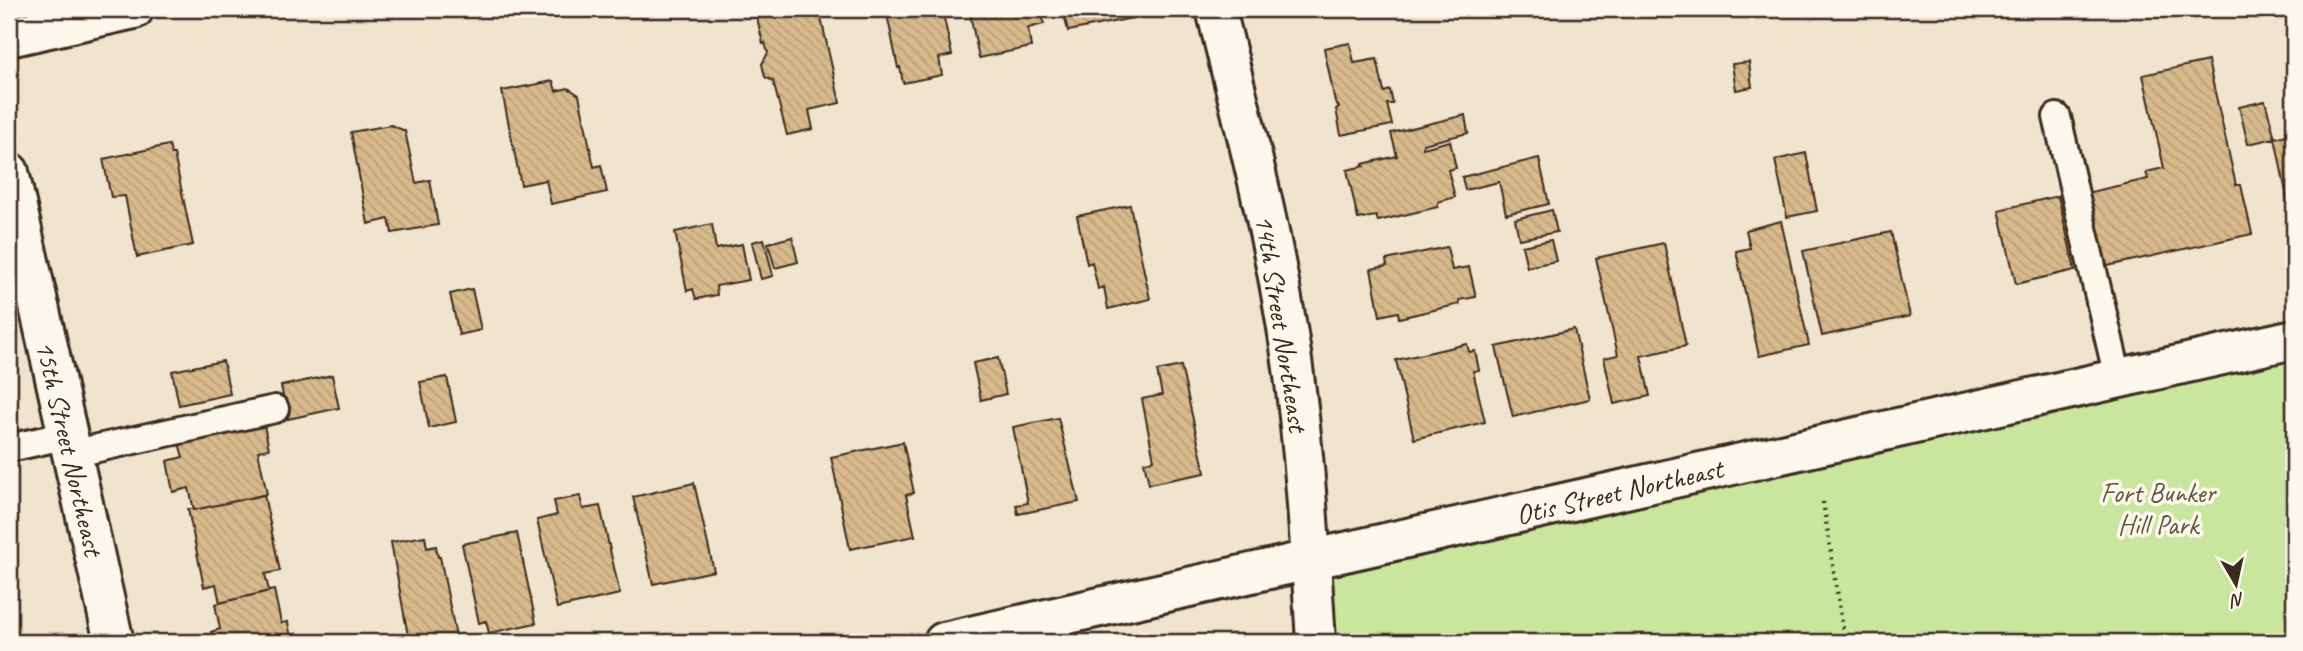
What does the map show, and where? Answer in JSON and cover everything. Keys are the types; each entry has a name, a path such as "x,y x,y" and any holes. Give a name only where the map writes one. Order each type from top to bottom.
{"street":[{"path":"9,37 134,9"},
{"name":"14th Street Northeast","path":"1216,9 1266,218 1282,300 1295,383 1316,642"},
{"name":"15th Street Northeast","path":"9,172 114,642"},
{"name":"Otis Street Northeast","path":"944,642 2294,339"}],"lane":[{"path":"2057,117 2118,379"},
{"path":"9,448 69,444 275,410"}],"path":[{"path":"1823,502 1845,642"}],"green space":[{"name":"Fort Bunker Hill Park","path":"2294,339 2294,642 1317,642 1312,560"}],"building":[{"path":"755,9 819,9 840,103 809,110 813,129 787,135 773,81 765,77 762,64 768,53 765,43 763,44"},
{"path":"886,9 942,9 952,55 939,58 942,75 903,83"},
{"path":"969,9 1041,9 1044,24 1028,28 1031,47 979,58"},
{"path":"1059,9 1131,9 1133,18 1068,31 1063,10"},
{"path":"1350,43 1354,63 1377,59 1384,92 1390,90 1393,104 1387,104 1392,125 1341,135 1336,109 1339,107 1335,102 1324,48"},
{"path":"2208,61 2236,185 2241,185 2252,234 2103,267 2086,193 2148,179 2146,172 2164,168 2143,75"},
{"path":"1749,62 1752,87 1736,90 1732,64"},
{"path":"553,81 556,91 568,88 579,95 594,167 601,165 607,192 551,204 546,180 521,185 502,91"},
{"path":"2265,101 2275,138 2248,144 2239,107"},
{"path":"1465,115 1468,133 1423,144 1423,148 1450,141 1456,168 1448,170 1455,197 1438,202 1438,207 1378,221 1376,216 1358,219 1347,170 1397,156 1391,133"},
{"path":"391,125 405,131 416,183 430,180 438,225 392,233 389,219 368,224 351,132"},
{"path":"2294,133 2294,232 2275,138"},
{"path":"169,145 171,154 174,154 193,245 137,257 125,196 111,197 103,159"},
{"path":"1806,153 1817,211 1787,217 1775,160"},
{"path":"1539,158 1549,204 1506,214 1499,182 1465,190 1462,177"},
{"path":"2058,196 2075,270 2016,284 1999,210"},
{"path":"1130,205 1150,299 1108,309 1104,287 1098,289 1092,262 1087,264 1077,216"},
{"path":"1552,210 1557,232 1519,239 1515,219"},
{"path":"1781,221 1809,345 1759,356 1736,251 1750,248 1746,230"},
{"path":"712,224 716,249 742,244 749,280 716,286 717,295 696,299 693,289 687,291 675,232"},
{"path":"1891,232 1910,316 1822,336 1803,251"},
{"path":"792,237 798,262 775,268 768,243"},
{"path":"764,239 773,276 761,279 752,242"},
{"path":"1551,240 1556,261 1527,267 1522,246"},
{"path":"1664,243 1686,346 1641,356 1650,396 1614,404 1604,358 1618,355 1596,258"},
{"path":"1447,247 1452,270 1469,267 1476,297 1459,300 1460,304 1399,318 1398,312 1380,316 1371,269 1387,266 1386,260"},
{"path":"472,289 481,330 459,335 450,294"},
{"path":"1574,329 1590,399 1513,417 1496,347"},
{"path":"1467,344 1469,352 1475,351 1479,370 1473,371 1485,422 1414,439 1396,360"},
{"path":"998,358 1006,394 981,400 973,363"},
{"path":"223,361 230,394 179,405 172,371"},
{"path":"1181,366 1205,473 1149,484 1144,462 1154,460 1142,399 1162,395 1157,371"},
{"path":"332,375 339,408 288,419 281,386"},
{"path":"447,377 456,422 429,428 420,382"},
{"path":"1058,418 1079,502 1018,514 1016,505 1028,503 1013,427"},
{"path":"264,425 269,449 258,451 267,494 194,510 189,488 173,492 167,461 183,457 178,440"},
{"path":"903,442 914,493 906,495 915,536 850,549 831,457"},
{"path":"694,483 714,571 653,584 633,497"},
{"path":"264,495 280,571 265,574 269,591 220,603 216,584 204,587 188,509"},
{"path":"580,496 583,509 600,506 620,594 557,608 537,520 557,515 554,501"},
{"path":"517,533 536,623 489,633 486,621 479,623 462,544"},
{"path":"425,536 427,548 436,546 440,557 457,641 413,642 411,635 408,636 391,542"},
{"path":"274,590 281,623 288,622 291,638 285,642 213,642 211,632 220,629 215,604"}]}
